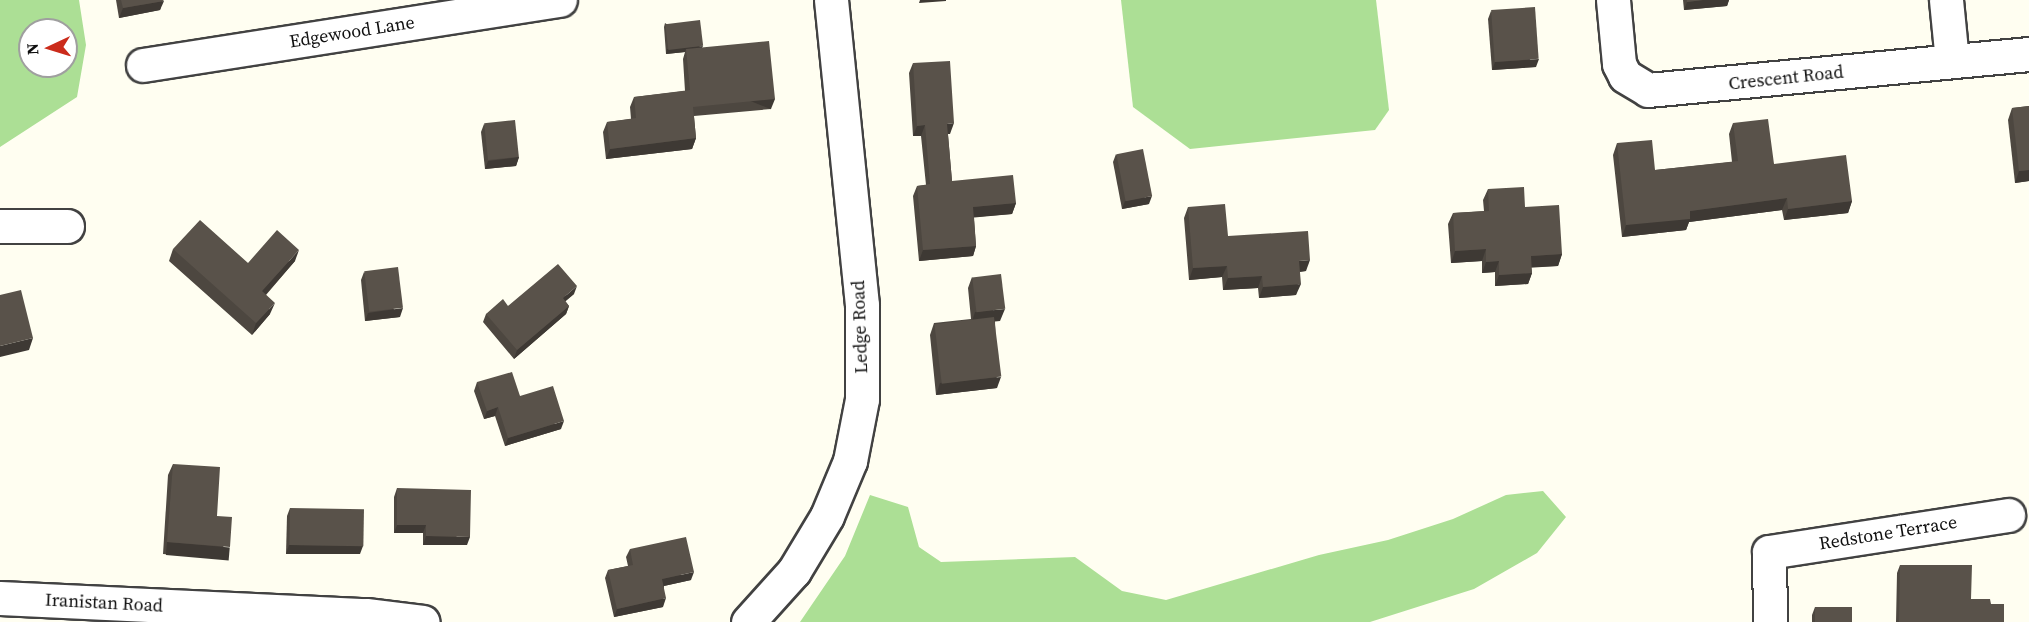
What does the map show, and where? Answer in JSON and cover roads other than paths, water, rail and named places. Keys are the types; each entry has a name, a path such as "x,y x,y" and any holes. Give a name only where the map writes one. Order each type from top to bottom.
{"street":[{"name":"Edgewood Lane","path":"143,65 560,0"},
{"name":"Ledge Road","path":"748,622 794,571 827,516 850,461 862,399 862,304 831,0"},
{"name":"Crescent Road","path":"1613,0 1619,64 1625,76 1648,90 2029,54"},
{"path":"1946,0 1952,62"},
{"path":"0,226 67,226"},
{"name":"Redstone Terrace","path":"1770,622 1768,552 2008,515"},
{"name":"Iranistan Road","path":"0,598 366,615 423,622"}]}
